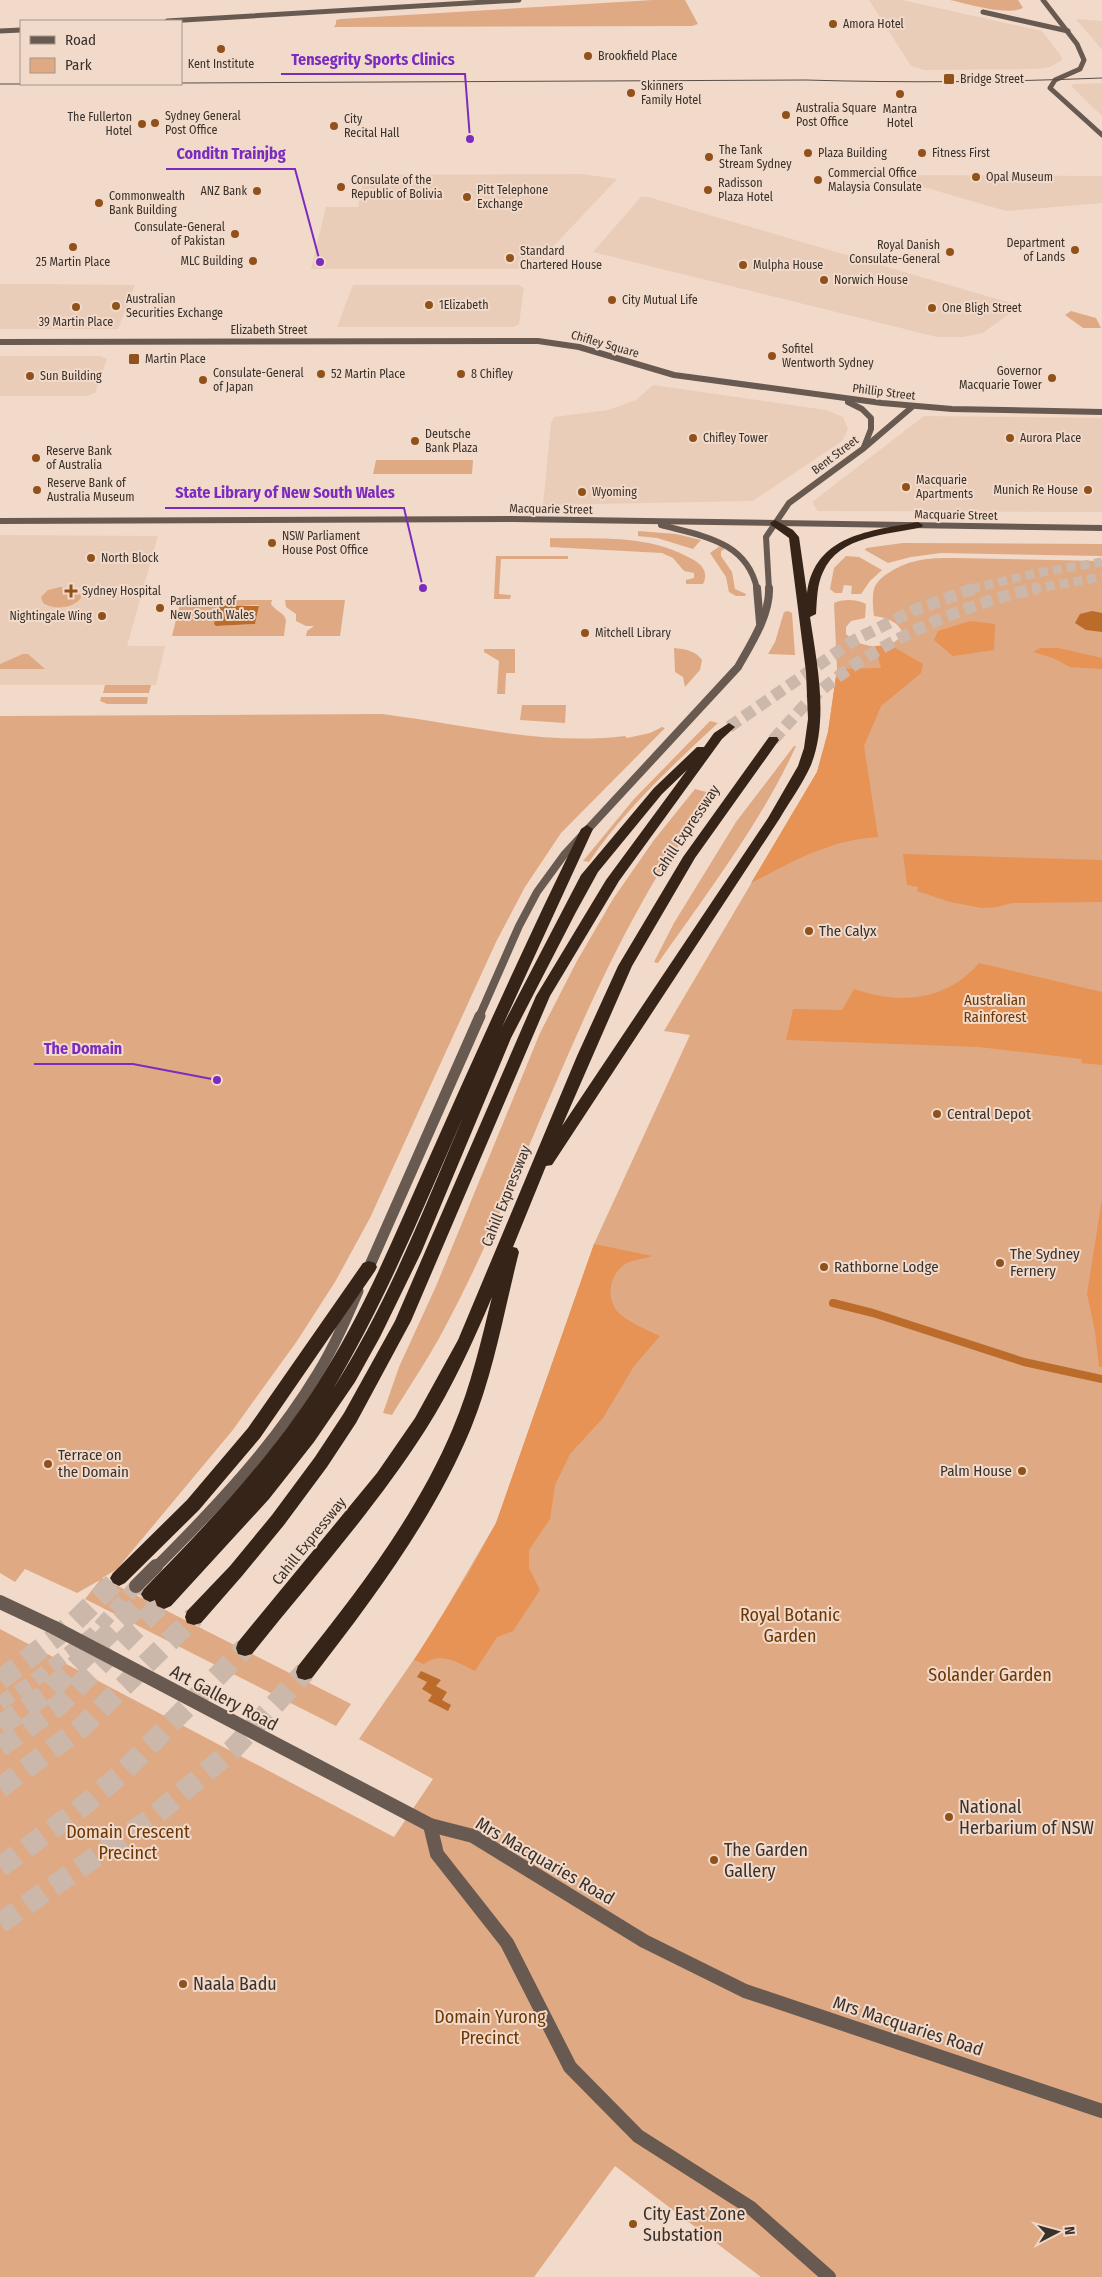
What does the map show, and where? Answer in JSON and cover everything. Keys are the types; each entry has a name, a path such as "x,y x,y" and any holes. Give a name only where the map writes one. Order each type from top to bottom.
{"highway":[{"path":"305,1672 341,1626 405,1537 429,1498 462,1427 484,1361 527,1195 774,818 804,766 810,748 815,695 794,538 789,532 775,523"},
{"path":"808,638 815,579 820,567 831,553 858,539 918,526"},
{"name":"Cahill Expressway","path":"194,1617 236,1571 278,1520 321,1462 350,1418 403,1321 543,996 613,880 724,732 685,763 658,791 592,871"},
{"name":"Cahill Expressway","path":"244,1648 383,1478 421,1423 466,1340 603,1013 632,952 689,857 773,740"},
{"path":"150,1594 215,1528 270,1465 323,1390 357,1334 386,1275 538,928 586,829"},
{"path":"505,1003 548,930 592,871"},
{"path":"150,1594 239,1523 273,1483 319,1422 349,1377 380,1322 509,1029 592,871"},
{"path":"119,1578 193,1505 254,1433 369,1267"}],"street":[{"path":"397,0 400,7"},
{"path":"182,20 519,0"},
{"path":"1043,0 1068,32 1083,56 1083,66 1052,83 1050,88 1102,135"},
{"path":"983,12 1068,32"},
{"path":"0,32 20,30"},
{"name":"Elizabeth Street","path":"0,342 538,342"},
{"name":"Chifley Square","path":"538,342 579,347 664,373"},
{"name":"Phillip Street","path":"664,373 912,407 1102,412"},
{"path":"826,396 852,404 869,415 871,425 864,448"},
{"name":"Bent Street","path":"150,1594 215,1508 273,1438 317,1374 332,1348 519,926 550,872 586,829 738,667 766,612 769,592 766,537 789,503 864,448 912,407"},
{"name":"Macquarie Street","path":"0,521 512,519 1102,528"},
{"path":"646,521 717,542 741,556 754,576 760,626"},
{"name":"Art Gallery Road","path":"0,1602 53,1627 430,1825"},
{"path":"430,1825 437,1854 507,1943 570,2067 638,2136 751,2208 829,2277"},
{"name":"Mrs Macquaries Road","path":"430,1825 473,1836 644,1941 745,1991 1102,2110"}],"shaded area":[{"path":"869,0 902,0 1042,31 1062,60 1050,67 1037,69 924,70 911,66"},
{"path":"1076,19 1102,21 1102,50"},
{"path":"1102,83 1102,116 1071,86 1074,84"},
{"path":"582,174 617,179 532,269 311,269 326,207 358,207 364,175"},
{"path":"889,175 1102,176 1102,203 1006,211 889,177"},
{"path":"641,197 648,197 1014,304 1017,308 983,333 963,337 937,337 593,252"},
{"name":"39 Martin Place","path":"0,284 135,285 118,329 0,329"},
{"name":"1Elizabeth","path":"353,285 518,285 524,288 519,324 514,327 337,327"},
{"path":"0,356 100,356 107,359 95,393 86,396 0,396"},
{"name":"Chifley Tower","path":"653,385 826,410 843,417 848,429 842,441 753,501 543,505 551,423 554,417 608,410 636,400"},
{"path":"924,416 1102,418 1102,512 818,511 812,502"},
{"name":"Sydney Hospital","path":"0,535 158,536 127,646 165,646 156,685 0,685"},
{"path":"219,606 259,606 255,624 216,626 214,624"},
{"path":"1092,611 1102,613 1102,632 1086,630 1075,623 1080,614"},
{"path":"421,1671 441,1680 436,1686 447,1692 442,1700 451,1705 448,1711 428,1701 432,1695 422,1689 427,1682 417,1677"}],"green space":[{"path":"653,0 685,0 698,24 692,26 334,27 336,20 341,19"},
{"path":"950,0 1018,0 1023,8 1007,11 997,10"},
{"path":"1071,311 1096,318 1101,328 1083,328 1065,315"},
{"path":"376,460 473,460 472,474 373,474"},
{"path":"638,531 676,534 701,540 693,549 657,538 638,536"},
{"path":"550,538 605,538 659,545 696,561 704,569 705,580 703,584 686,584 686,580 694,578 694,573 684,571 673,558 662,553 550,547"},
{"path":"903,543 1102,544 1102,556 941,553 911,557 888,563 865,550 866,548"},
{"path":"720,546 725,549 721,551 721,556 732,572 735,589 746,594 745,596 736,596 729,592 726,577 710,553"},
{"path":"496,556 568,556 568,559 501,559 499,594 511,595 510,599 494,599"},
{"path":"846,556 859,557 882,570 870,581 861,594 851,594 852,586 844,585 842,593 835,593 830,589 834,568"},
{"name":"Royal Botanic Garden","path":"931,559 1102,561 1102,2277 761,2277 615,2166 534,2277 0,2277 0,1629 394,1837 433,1779 359,1739 430,1636 496,1523 594,1244 690,1035 664,1031 817,772 828,732 837,669 834,603 850,600 866,604 865,618 851,621 846,627 846,634 852,639 867,645 883,646 891,644 903,634 898,626 891,621 874,616 873,595 877,583 890,572 909,563"},
{"path":"60,587 77,589 81,598 73,604 63,607 52,607 43,603 41,597 48,590"},
{"path":"181,600 272,600 271,604 286,620 284,636 172,636","holes":["258,605 255,624 216,626 219,606"]},
{"path":"285,600 345,600 340,636 306,636 307,631 314,626 306,626 296,621 296,614 286,607"},
{"path":"784,612 792,613 795,655 768,654 775,642"},
{"path":"970,621 995,624 994,650 953,656 934,640 938,631"},
{"path":"890,645 923,664 921,673 881,706 864,746 878,837 844,842 828,847 751,883 817,772 828,732 837,669 881,668 875,646"},
{"path":"674,648 693,653 702,660 700,670 685,687 683,677 675,672"},
{"path":"1040,648 1058,648 1102,658 1102,669 1070,667 1053,658 1033,652"},
{"path":"484,649 515,649 515,673 506,673 505,694 497,694 499,661 484,652"},
{"path":"23,654 28,654 45,669 0,669 0,664"},
{"path":"105,685 151,685 149,693 103,693"},
{"path":"101,697 148,697 147,704 107,704 100,701"},
{"path":"522,705 566,705 565,723 520,720"},
{"path":"382,714 533,736 564,738 625,736 627,738 650,733 662,727 665,728 561,833 525,887 496,942 370,1218 335,1282 297,1341 232,1431 117,1569 102,1578 351,1704 336,1726 85,1599 100,1580 77,1593 25,1569 15,1582 0,1573 0,716"},
{"path":"710,721 718,723 666,772 617,824 589,862 583,861 634,799"},
{"path":"794,746 796,746 782,774 750,830 658,963 654,962 674,923 736,822"},
{"path":"695,789 718,795 656,877 593,998 496,1221 443,1331 392,1415 383,1413 399,1367 437,1284 540,1033 577,961 613,899 654,840"},
{"path":"903,854 1102,860 1102,902 1012,903 982,908 950,902 917,891 918,887 907,885"},
{"name":"Australian Rainforest","path":"979,963 1102,992 1102,1065 1081,1063 1082,1059 979,1047 786,1040 793,1009 842,1010 854,989 888,997 905,998 921,996 937,992 952,985 966,976"},
{"path":"1102,1199 1102,1367 1099,1367 1095,1331 1087,1294"},
{"path":"594,1244 652,1256 625,1264 619,1269 612,1282 611,1296 612,1303 621,1315 660,1336 634,1366 603,1418 570,1454 555,1485 550,1519 529,1550 529,1568 540,1590 513,1631 497,1637 475,1671 443,1658 436,1658 424,1664 414,1660 468,1574 496,1523"}],"waterway":[{"path":"833,1303 873,1313 1024,1362 1102,1379"}],"tunnel":[{"path":"975,588 1037,573 1102,562"},
{"path":"1032,589 1102,577"},
{"path":"729,727 853,641 912,611 975,588"},
{"path":"773,740 818,693 866,657 922,627 951,615 980,604 1038,588"},
{"path":"0,1680 71,1625 119,1578"},
{"path":"0,1703 31,1683 93,1634 136,1586"},
{"path":"0,1726 47,1693 150,1594"},
{"path":"0,1747 59,1705 164,1601"},
{"path":"0,1788 83,1726 194,1617"},
{"path":"0,1867 77,1811 121,1774 245,1648"},
{"path":"0,1923 153,1817 232,1750 305,1672"}],"tram line":[{"path":"182,83 806,80 954,82 1102,78"},
{"path":"0,84 20,84"}],"place":[{"name":"Amora Hotel","path":"833,24"},
{"name":"Kent Institute","path":"221,49"},
{"name":"Brookfield Place","path":"588,56"},
{"name":"Bridge Street","path":"949,79"},
{"name":"Skinners Family Hotel","path":"631,93"},
{"name":"Mantra Hotel","path":"900,94"},
{"name":"Australia Square Post Office","path":"786,115"},
{"name":"Sydney General Post Office","path":"155,123"},
{"name":"The Fullerton Hotel","path":"142,124"},
{"name":"City Recital Hall","path":"334,126"},
{"name":"Tensegrity Sports Clinics","path":"470,139"},
{"name":"Plaza Building","path":"808,153"},
{"name":"Fitness First","path":"922,153"},
{"name":"The Tank Stream Sydney","path":"709,157"},
{"name":"Opal Museum","path":"976,177"},
{"name":"Commercial Office Malaysia Consulate","path":"818,180"},
{"name":"Consulate of the Republic of Bolivia","path":"341,187"},
{"name":"Radisson Plaza Hotel","path":"708,190"},
{"name":"ANZ Bank","path":"257,191"},
{"name":"Pitt Telephone Exchange","path":"467,197"},
{"name":"Commonwealth Bank Building","path":"99,203"},
{"name":"Consulate-General of Pakistan","path":"235,234"},
{"name":"25 Martin Place","path":"73,247"},
{"name":"Department of Lands","path":"1075,250"},
{"name":"Royal Danish Consulate-General","path":"950,252"},
{"name":"Standard Chartered House","path":"510,258"},
{"name":"MLC Building","path":"253,261"},
{"name":"Conditn Trainjbg","path":"320,262"},
{"name":"Mulpha House","path":"743,265"},
{"name":"Norwich House","path":"824,280"},
{"name":"City Mutual Life","path":"612,300"},
{"name":"1Elizabeth","path":"429,305"},
{"name":"Australian Securities Exchange","path":"116,306"},
{"name":"39 Martin Place","path":"76,307"},
{"name":"One Bligh Street","path":"932,308"},
{"name":"Sofitel Wentworth Sydney","path":"772,356"},
{"name":"Martin Place","path":"134,359"},
{"name":"52 Martin Place","path":"321,374"},
{"name":"8 Chifley","path":"461,374"},
{"name":"Sun Building","path":"30,376"},
{"name":"Governor Macquarie Tower","path":"1052,378"},
{"name":"Consulate-General of Japan","path":"203,380"},
{"name":"Chifley Tower","path":"693,438"},
{"name":"Aurora Place","path":"1010,438"},
{"name":"Deutsche Bank Plaza","path":"415,441"},
{"name":"Reserve Bank of Australia","path":"36,458"},
{"name":"Macquarie Apartments","path":"906,487"},
{"name":"Reserve Bank of Australia Museum","path":"37,490"},
{"name":"Munich Re House","path":"1088,490"},
{"name":"Wyoming","path":"582,492"},
{"name":"NSW Parliament House Post Office","path":"272,543"},
{"name":"North Block","path":"91,558"},
{"name":"State Library of New South Wales","path":"423,588"},
{"name":"Sydney Hospital","path":"71,591"},
{"name":"Parliament of New South Wales","path":"160,608"},
{"name":"Nightingale Wing","path":"102,616"},
{"name":"Mitchell Library","path":"585,633"},
{"name":"The Calyx","path":"809,931"},
{"name":"The Domain","path":"217,1080"},
{"name":"Central Depot","path":"937,1114"},
{"name":"The Sydney Fernery","path":"1000,1263"},
{"name":"Rathborne Lodge","path":"824,1267"},
{"name":"Terrace on the Domain","path":"48,1464"},
{"name":"Palm House","path":"1022,1471"},
{"name":"National Herbarium of NSW","path":"949,1817"},
{"name":"The Garden Gallery","path":"714,1860"},
{"name":"Naala Badu","path":"183,1984"},
{"name":"City East Zone Substation","path":"633,2224"}],"park label":[{"name":"Solander Garden","path":"990,1675"},
{"name":"Domain Crescent Precinct","path":"128,1842"},
{"name":"Domain Yurong Precinct","path":"490,2027"}]}
